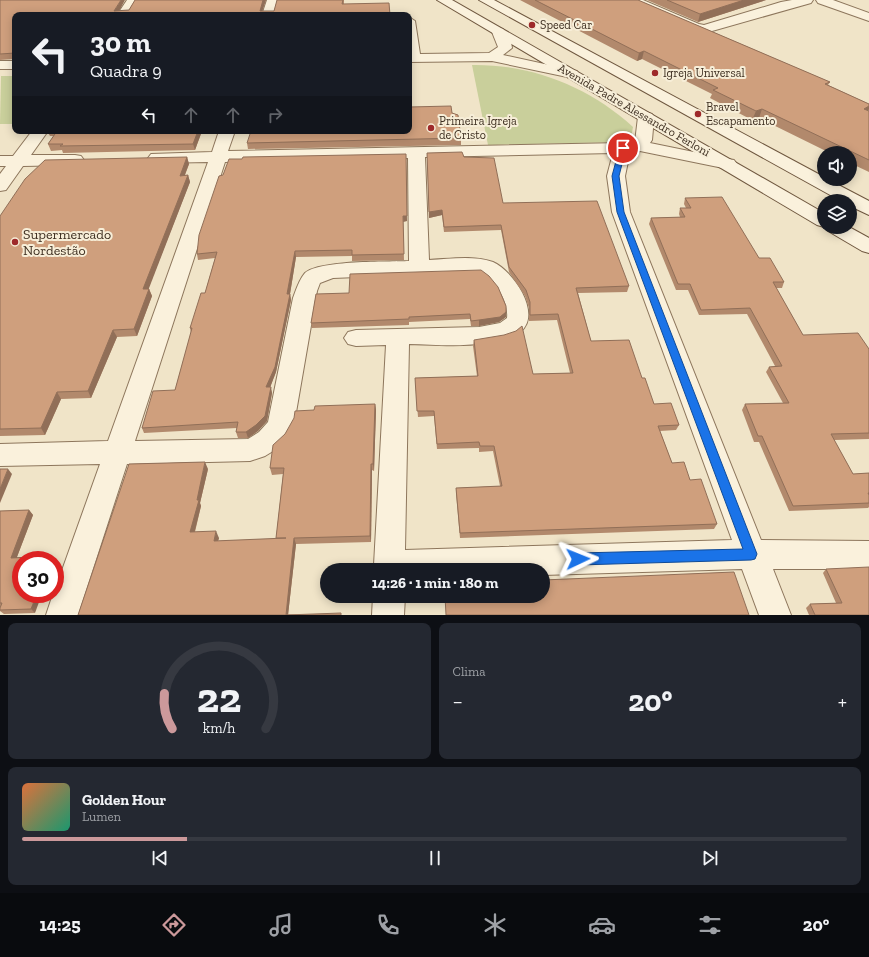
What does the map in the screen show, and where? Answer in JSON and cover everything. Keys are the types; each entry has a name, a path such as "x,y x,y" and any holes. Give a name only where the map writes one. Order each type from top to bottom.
{"street":[{"path":"125,12 133,0"},
{"path":"269,12 273,0"},
{"name":"Avenida Padre Alessandro Ferloni","path":"444,0 817,217"},
{"name":"Avenida Padre Alessandro Ferloni","path":"485,0 869,209"},
{"path":"633,0 696,28 705,29 781,6 807,0"},
{"path":"822,0 869,16"},
{"path":"844,8 861,2"},
{"path":"492,57 504,48 504,42 498,32"},
{"path":"412,58 492,57 572,74"},
{"path":"0,65 12,65"},
{"path":"646,117 644,140 631,147 616,176 621,212 775,615"},
{"path":"0,186 38,134"},
{"path":"62,615 225,134"},
{"path":"137,159 631,147 728,164"},
{"path":"416,152 419,267"},
{"path":"0,161 90,160"},
{"path":"847,234 869,247"},
{"path":"0,455 118,451 250,450 260,447 272,437 281,424 304,298 310,279 318,274 333,271 479,265 492,268 500,275 514,299 519,314 517,322 510,328 484,335 356,338"},
{"path":"389,563 398,336"},
{"path":"500,563 751,554 869,555"},
{"path":"388,603 388,615"}],"green space":[{"path":"472,65 516,69 538,74 579,90 598,100 633,127 631,138 622,142 488,145"},
{"path":"1,76 12,76 12,124 0,124"}],"building":[{"path":"0,0 121,0 114,11 129,10 135,0 263,0 260,11 274,11 277,0 343,0 342,4 389,3 390,12 12,12 12,53 0,54"},
{"path":"535,0 638,0 830,82 825,84 869,104 869,106 864,109 869,111 869,160 857,154 857,146 840,146 762,109 756,111 713,90 718,88 644,51 639,53"},
{"path":"667,0 744,0 700,14"},
{"path":"451,106 452,113 458,115 461,138 247,143 250,134 412,134 412,107"},
{"path":"55,134 197,134 193,144 60,146 63,144 48,144"},
{"path":"462,152 464,157 494,158 503,203 597,201 629,286 576,288 591,341 629,340 642,378 645,378 654,404 671,403 679,425 658,426 672,463 684,462 690,480 701,479 717,524 460,533 456,488 502,486 494,446 480,446 479,442 437,444 434,411 417,411 415,378 478,376 474,340 504,335 516,331 522,326 533,374 573,373 558,314 530,315 530,302 526,290 509,267 501,225 444,227 442,210 429,212 427,153"},
{"path":"406,154 407,216 403,216 404,254 352,255 352,250 295,251 287,294 290,294 275,367 266,387 271,387 265,416 246,432 236,432 238,422 142,428 153,391 175,390 192,328 190,328 201,293 205,293 217,252 197,254 199,235 219,176 223,175 229,159 242,159 243,157"},
{"path":"187,157 180,176 188,175 143,289 149,289 134,329 113,330 88,391 57,392 41,428 0,429 0,216 25,179 45,160"},
{"path":"722,197 759,258 770,258 784,282 773,282 803,335 858,333 869,349 869,433 831,434 853,474 869,473 869,503 793,506 762,436 758,436 745,404 789,403 769,367 782,366 750,308 701,310 690,284 678,284 651,218 685,217 680,208 691,208 685,198"},
{"path":"481,270 489,276 498,287 506,306 506,312 500,317 471,321 470,314 409,317 409,319 311,323 316,294 349,293 350,274"},
{"path":"375,404 373,464 371,464 370,536 294,538 286,615 78,615 129,464 205,462 197,500 199,500 190,532 216,531 214,541 286,538 276,538 284,468 270,468 273,445 285,434 294,418 295,411 314,410 315,406"},
{"path":"0,469 8,469 0,489"},
{"path":"29,510 14,551 12,551 11,558 12,603 33,603 31,609 0,610 2,603 0,603 0,511"},
{"path":"869,567 869,615 815,615 810,604 842,603 826,569"},
{"path":"734,572 749,615 446,615 445,603 550,603 550,580"},
{"path":"341,613 341,615 286,615"}],"place":[{"name":"Speed Car","path":"532,25"},
{"name":"Igreja Universal","path":"655,73"},
{"name":"Bravel Escapamento","path":"698,114"},
{"name":"Primeira Igreja de Cristo","path":"431,128"},
{"name":"Supermercado Nordestão","path":"15,242"}],"route":[{"path":"578,559 751,554 621,212 616,176 623,148"}]}
